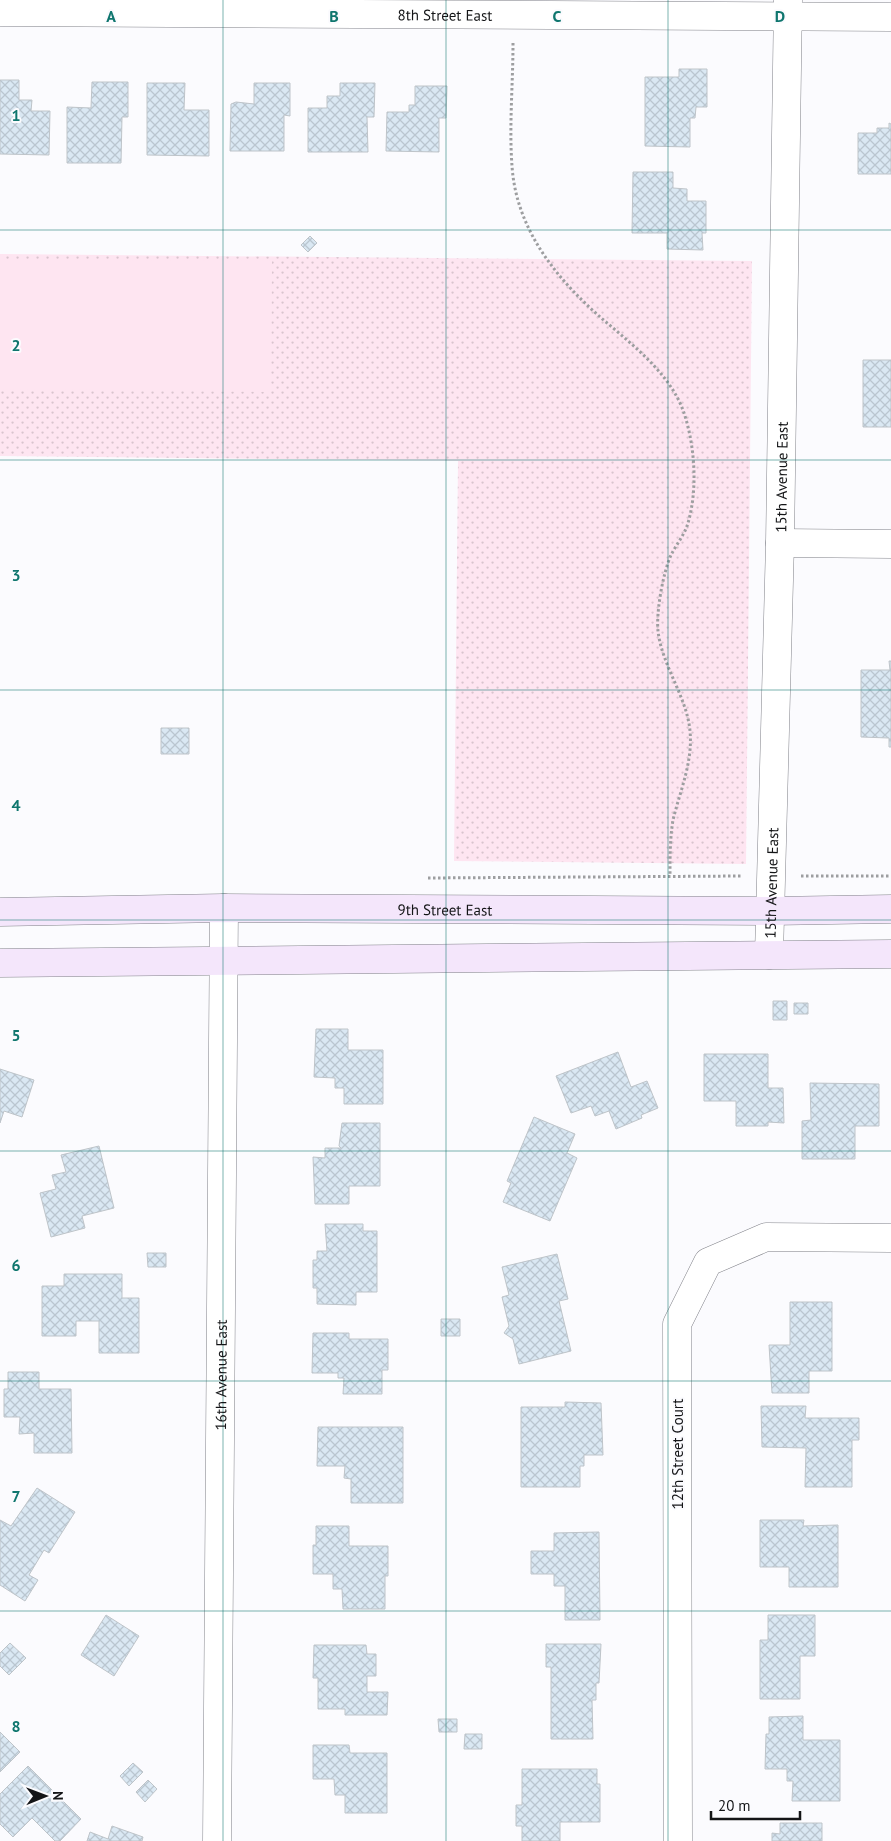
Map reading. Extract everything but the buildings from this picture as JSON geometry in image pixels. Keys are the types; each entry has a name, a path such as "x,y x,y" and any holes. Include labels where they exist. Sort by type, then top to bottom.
{"main road":[{"name":"9th Street East","path":"0,912 224,908 891,909"},
{"path":"0,963 891,954"}],"street":[{"name":"8th Street East","path":"0,12 515,15 788,8 891,17"},
{"name":"15th Avenue East","path":"769,955 772,910 780,543 788,8"},
{"path":"780,543 891,544"},
{"name":"16th Avenue East","path":"217,1841 224,908"},
{"name":"12th Street Court","path":"678,1841 677,1324 708,1262 766,1237 891,1238"}],"path":[{"path":"515,15 512,168 519,200 530,234 547,262 578,297 626,339 666,379 683,410 692,447 694,484 688,524 670,557 661,595 658,631 690,728 691,750 673,821 670,875"}],"shaded area":[{"path":"0,254 752,261 746,864 454,861 458,461 0,456"},
{"path":"0,259 272,261 271,392 0,389"}]}
